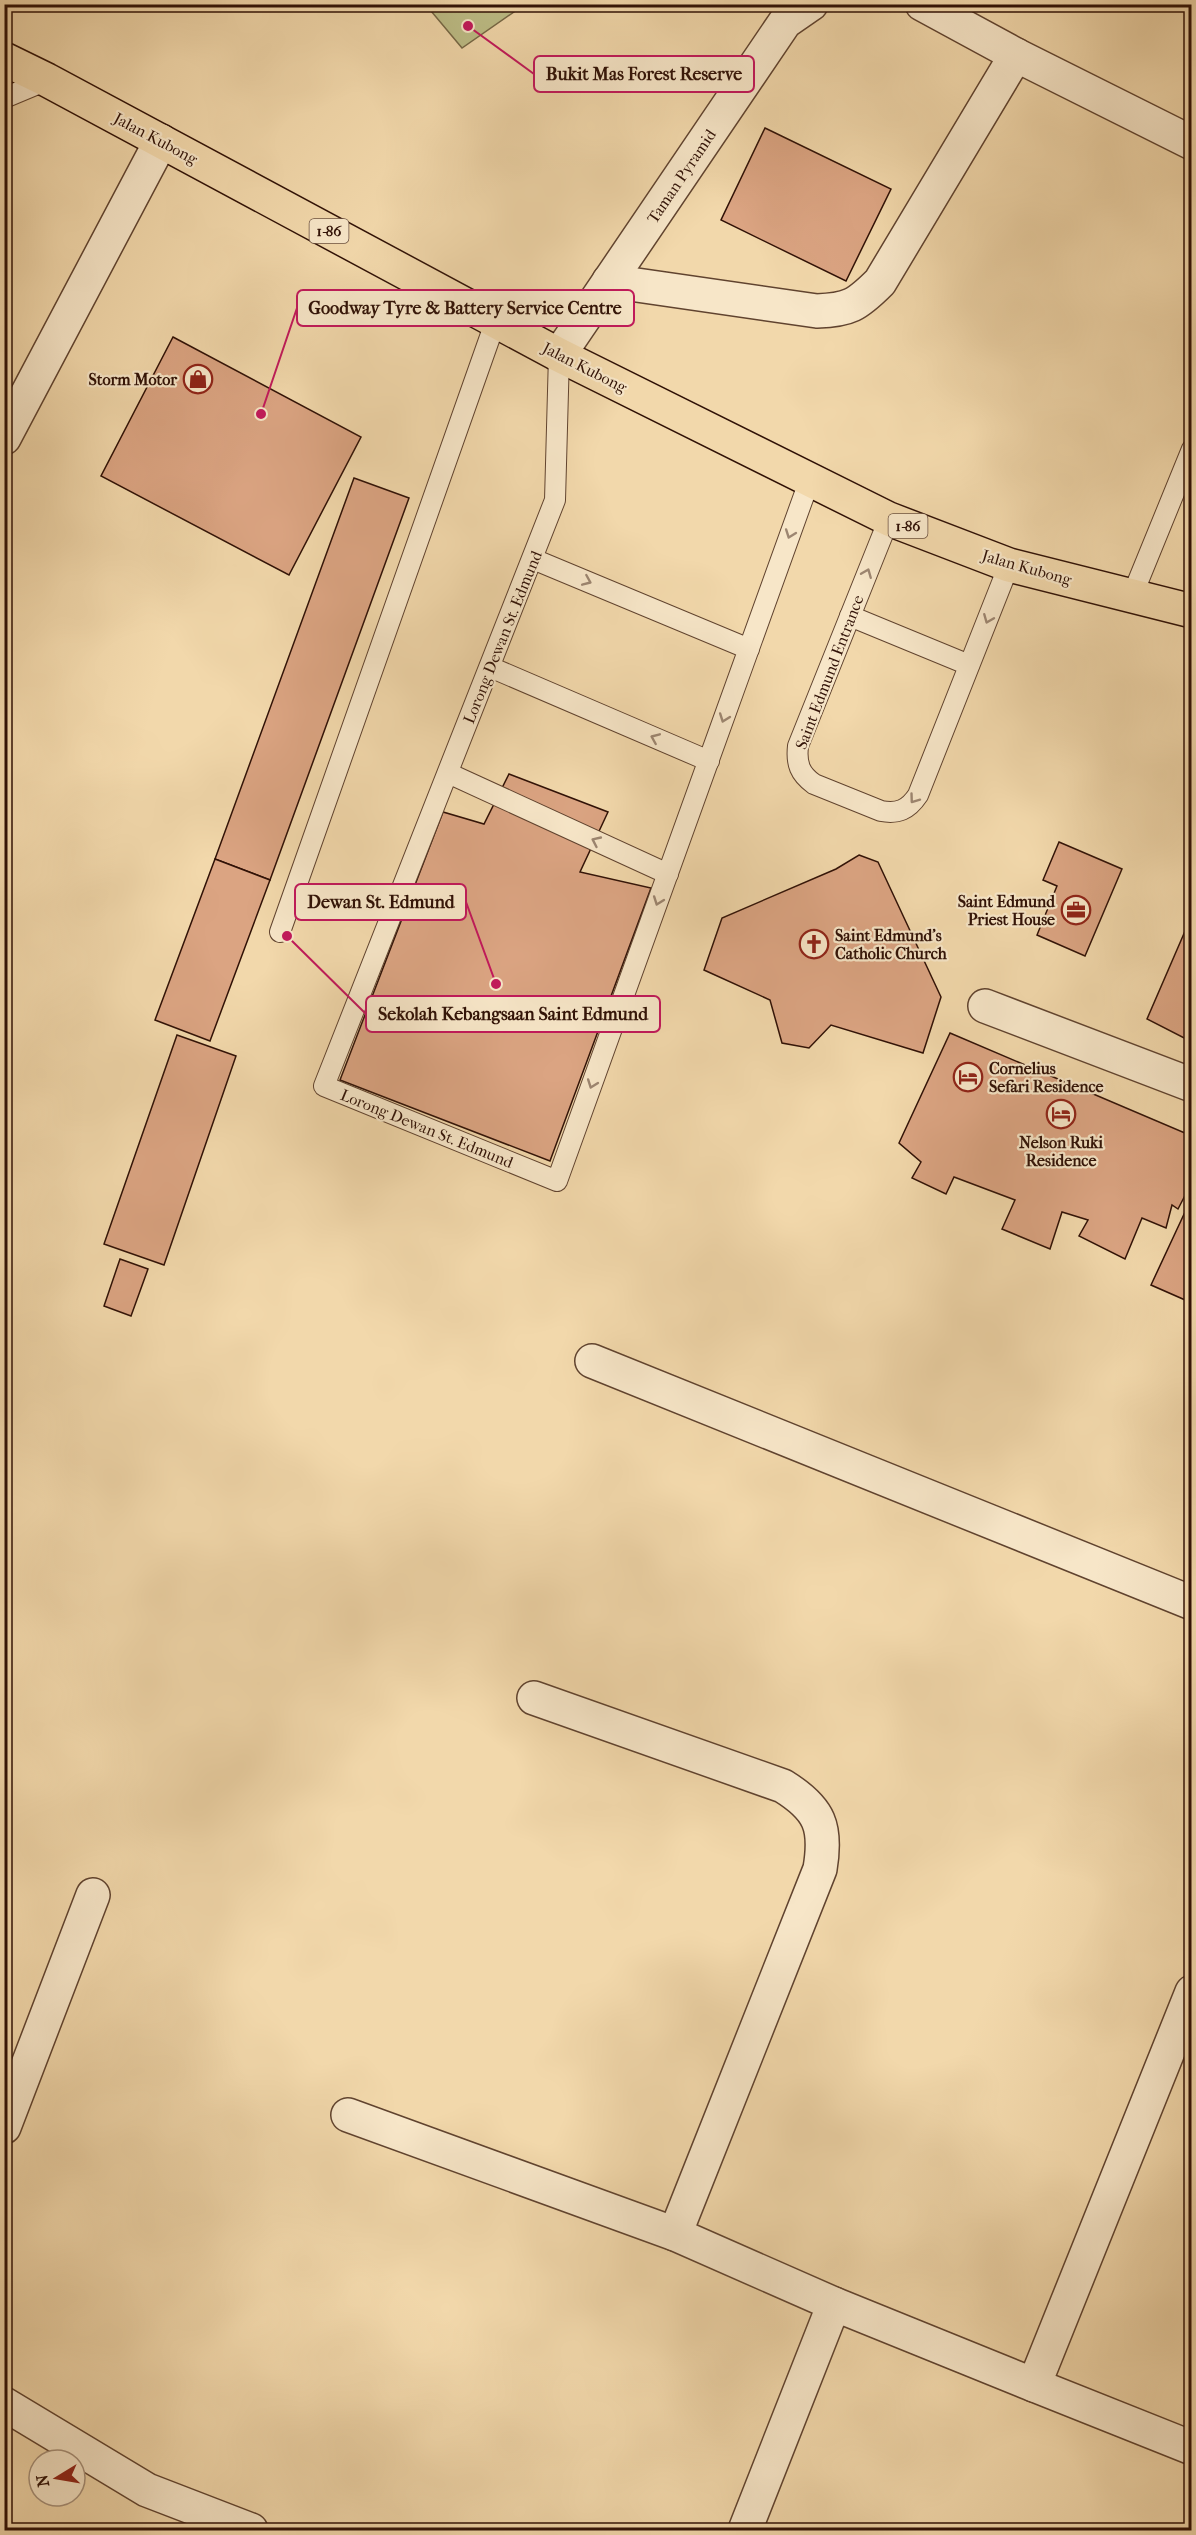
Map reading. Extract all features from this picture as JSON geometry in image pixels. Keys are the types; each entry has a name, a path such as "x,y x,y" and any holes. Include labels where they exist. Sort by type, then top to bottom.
{"highway":[{"name":"Jalan Kubong","path":"4,59 559,355 889,519 1009,565 1191,610"}],"street":[{"name":"Taman Pyramid","path":"559,355 785,22 811,4"},
{"path":"922,4 1016,55 1191,143"},
{"path":"609,281 817,311 841,310 863,299 880,282 1016,55"},
{"path":"4,438 161,141"},
{"path":"985,1006 1191,1085"},
{"path":"592,1361 1191,1603"},
{"path":"534,1698 783,1786 805,1799 819,1820 824,1844 820,1869 675,2234"},
{"path":"4,2127 93,1895"},
{"path":"1034,2385 1191,1992"},
{"path":"348,2115 675,2234 834,2304 1191,2448"},
{"path":"745,2530 834,2304"},
{"path":"4,2404 147,2490 251,2530"}],"lane":[{"path":"4,98 47,80"},
{"path":"280,932 496,320"},
{"name":"Lorong Dewan St. Edmund","path":"559,355 555,500 324,1086 557,1181 810,479"},
{"path":"1132,596 1191,449"},
{"name":"Saint Edmund Entrance","path":"889,519 798,746 797,757 799,768 805,777 814,783 880,811 892,813 903,811 912,805 918,795 1009,565"},
{"path":"533,559 749,649"},
{"path":"850,616 969,665"},
{"path":"490,668 709,761"},
{"path":"448,773 668,874"}],"green space":[{"path":"426,5 524,5 462,48"}],"building":[{"path":"765,128 891,189 846,281 721,220"},
{"path":"173,337 361,437 289,575 101,476"},
{"path":"354,478 409,498 270,880 215,859"},
{"path":"509,774 608,812 580,872 651,888 550,1161 340,1080 443,812 484,824"},
{"name":"Saint Edmund Priest House","path":"1059,842 1122,869 1085,956 1037,935 1057,886 1043,880"},
{"name":"Saint Edmund's Catholic Church","path":"859,855 878,862 941,997 923,1053 831,1025 809,1048 782,1043 770,1000 704,970 722,918 836,869"},
{"path":"215,859 270,880 210,1041 155,1020"},
{"path":"1192,915 1192,1042 1147,1019"},
{"path":"950,1033 1192,1136 1192,1182 1178,1209 1172,1205 1166,1228 1142,1218 1125,1259 1079,1236 1088,1220 1062,1212 1050,1249 1002,1229 1015,1200 954,1177 946,1194 912,1178 921,1162 899,1143"},
{"path":"177,1035 236,1056 164,1265 104,1244"},
{"path":"1192,1197 1192,1303 1151,1285"},
{"path":"120,1259 148,1269 131,1316 104,1306"}],"place":[{"name":"Bukit Mas Forest Reserve","path":"468,26"},
{"name":"Storm Motor","path":"198,379"},
{"name":"Goodway Tyre & Battery Service Centre","path":"261,414"},
{"name":"Saint Edmund Priest House","path":"1076,910"},
{"name":"Sekolah Kebangsaan Saint Edmund","path":"287,936"},
{"name":"Saint Edmund's Catholic Church","path":"814,944"},
{"name":"Dewan St. Edmund","path":"496,984"},
{"name":"Cornelius Sefari Residence","path":"968,1077"},
{"name":"Nelson Ruki Residence","path":"1061,1114"}]}
